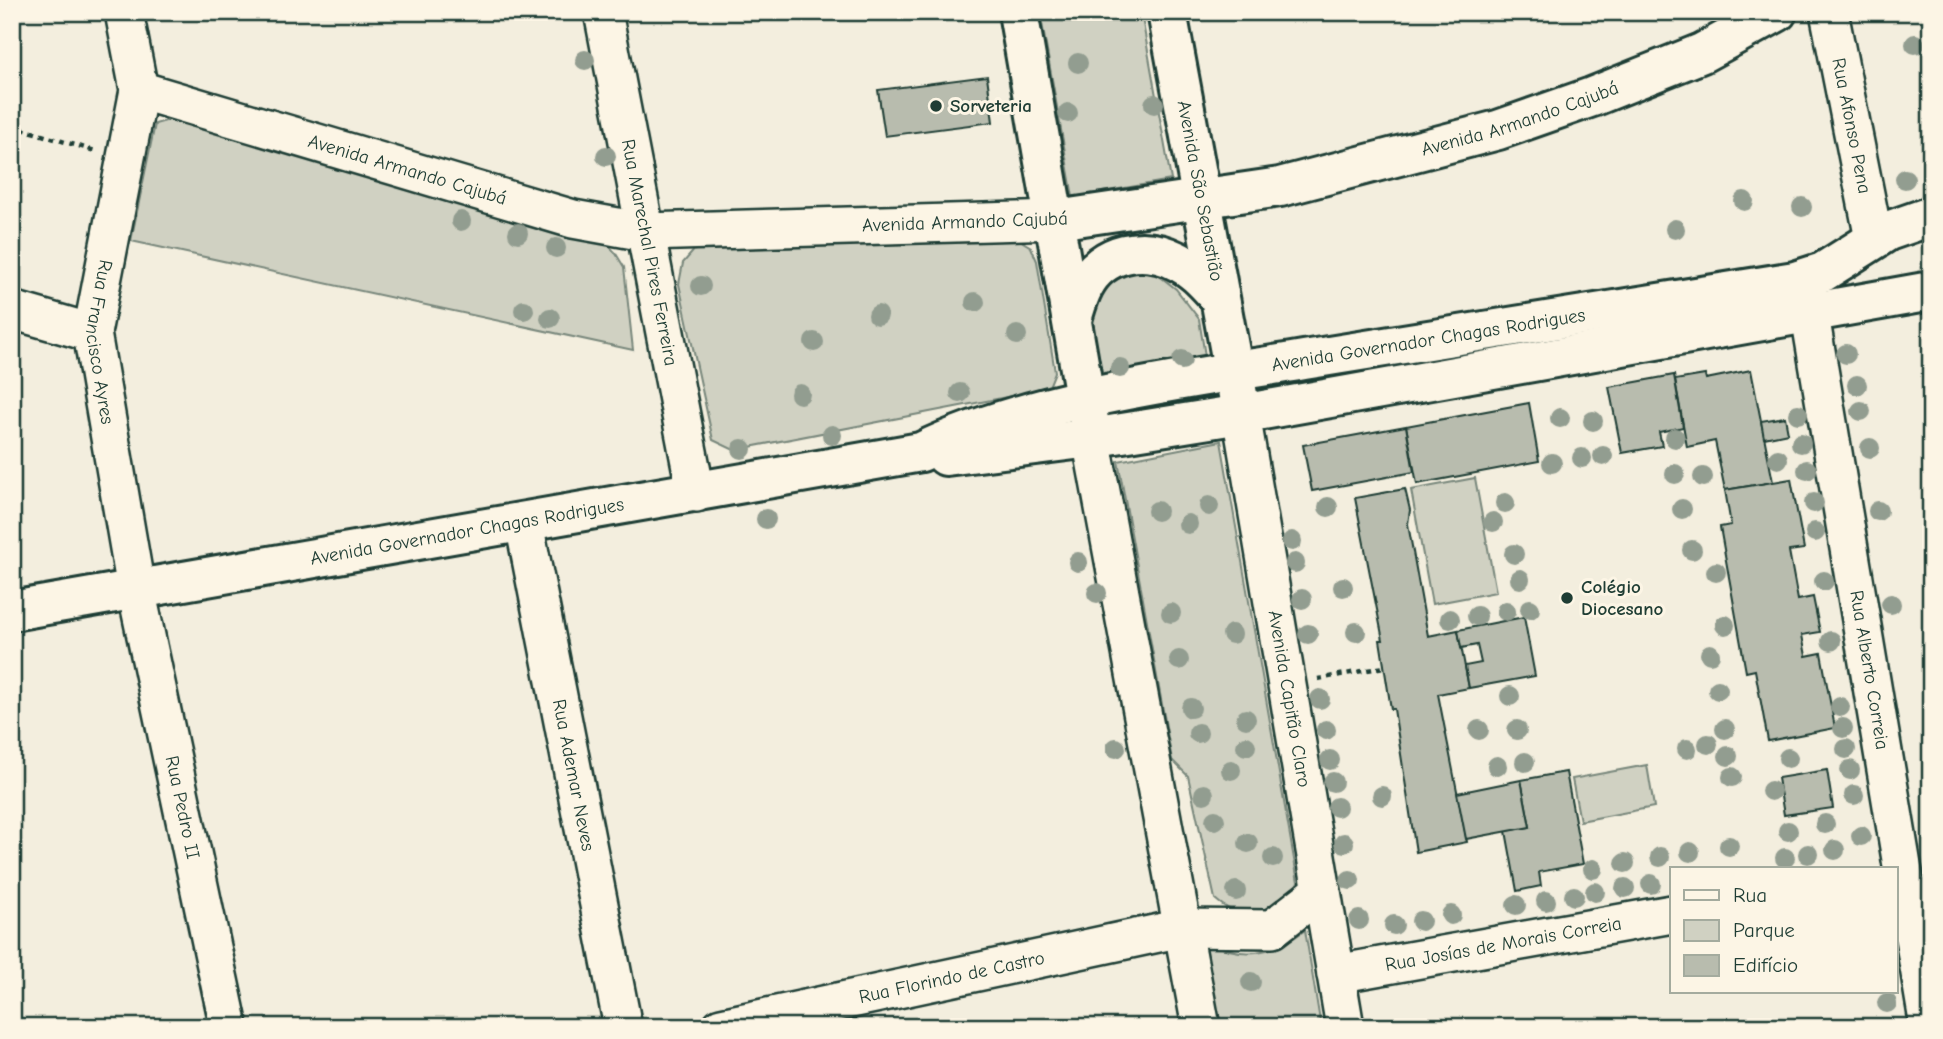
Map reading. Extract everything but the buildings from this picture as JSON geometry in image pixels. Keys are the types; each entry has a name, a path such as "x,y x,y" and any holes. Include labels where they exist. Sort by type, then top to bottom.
{"main road":[{"path":"1017,12 1073,316 1091,438"},
{"name":"Avenida São Sebastião","path":"1167,12 1234,371"},
{"name":"Avenida Armando Cajubá","path":"1056,220 1202,201 1280,187 1498,130 1592,97 1702,53 1777,12"},
{"name":"Avenida Governador Chagas Rodrigues","path":"12,611 920,452 962,432 1086,400 1234,371 1795,281 1823,272 1888,231 1931,216"},
{"path":"1073,316 1085,284 1105,261 1126,252 1150,253 1177,261 1198,276 1218,296"},
{"name":"Avenida Governador Chagas Rodrigues","path":"920,452 941,457 1091,438 1810,315 1931,291"},
{"name":"Avenida Capitão Claro","path":"1234,371 1241,414"}],"street":[{"name":"Rua Francisco Ayres","path":"124,12 139,90 92,333 136,589"},
{"name":"Rua Marechal Pires Ferreira","path":"603,12 696,493"},
{"name":"Rua Afonso Pena","path":"1829,12 1874,239"},
{"name":"Avenida Armando Cajubá","path":"139,90 573,219 645,232 1056,220"},
{"path":"12,310 92,333"},
{"name":"Rua Alberto Correia","path":"1810,315 1910,871 1929,1027"},
{"name":"Avenida Capitão Claro","path":"1241,414 1345,1027"},
{"path":"1091,438 1201,1027"},
{"name":"Rua Ademar Neves","path":"524,523 623,1027"},
{"name":"Rua Pedro II","path":"136,589 229,1027"},
{"name":"Rua Florindo de Castro","path":"721,1027 1182,928 1272,929 1321,891"},
{"name":"Rua Josías de Morais Correia","path":"1336,974 1670,914"}],"path":[{"path":"12,126 125,160"},
{"path":"1287,686 1384,667"}],"green space":[{"path":"1040,12 1141,12 1171,180 1073,197"},
{"path":"180,117 603,240 615,252 624,267 633,350 131,241 155,124"},
{"path":"1018,239 1031,247 1037,261 1055,372 1048,389 734,450 713,440 679,284 683,263 696,248"},
{"path":"1125,270 1153,271 1176,289 1199,319 1206,362 1101,384 1091,333 1091,307 1101,285"},
{"path":"1221,441 1298,882 1282,903 1261,913 1250,914 1226,907 1215,899 1188,776 1172,760 1118,461"},
{"path":"1475,478 1496,592 1432,604 1411,490"},
{"path":"1647,765 1654,807 1580,821 1572,779"},
{"path":"1305,930 1321,1027 1220,1027 1204,941 1231,951 1256,952 1281,945"}],"place":[{"name":"Sorveteria","path":"936,106"},
{"name":"Colégio Diocesano","path":"1567,598"}]}
